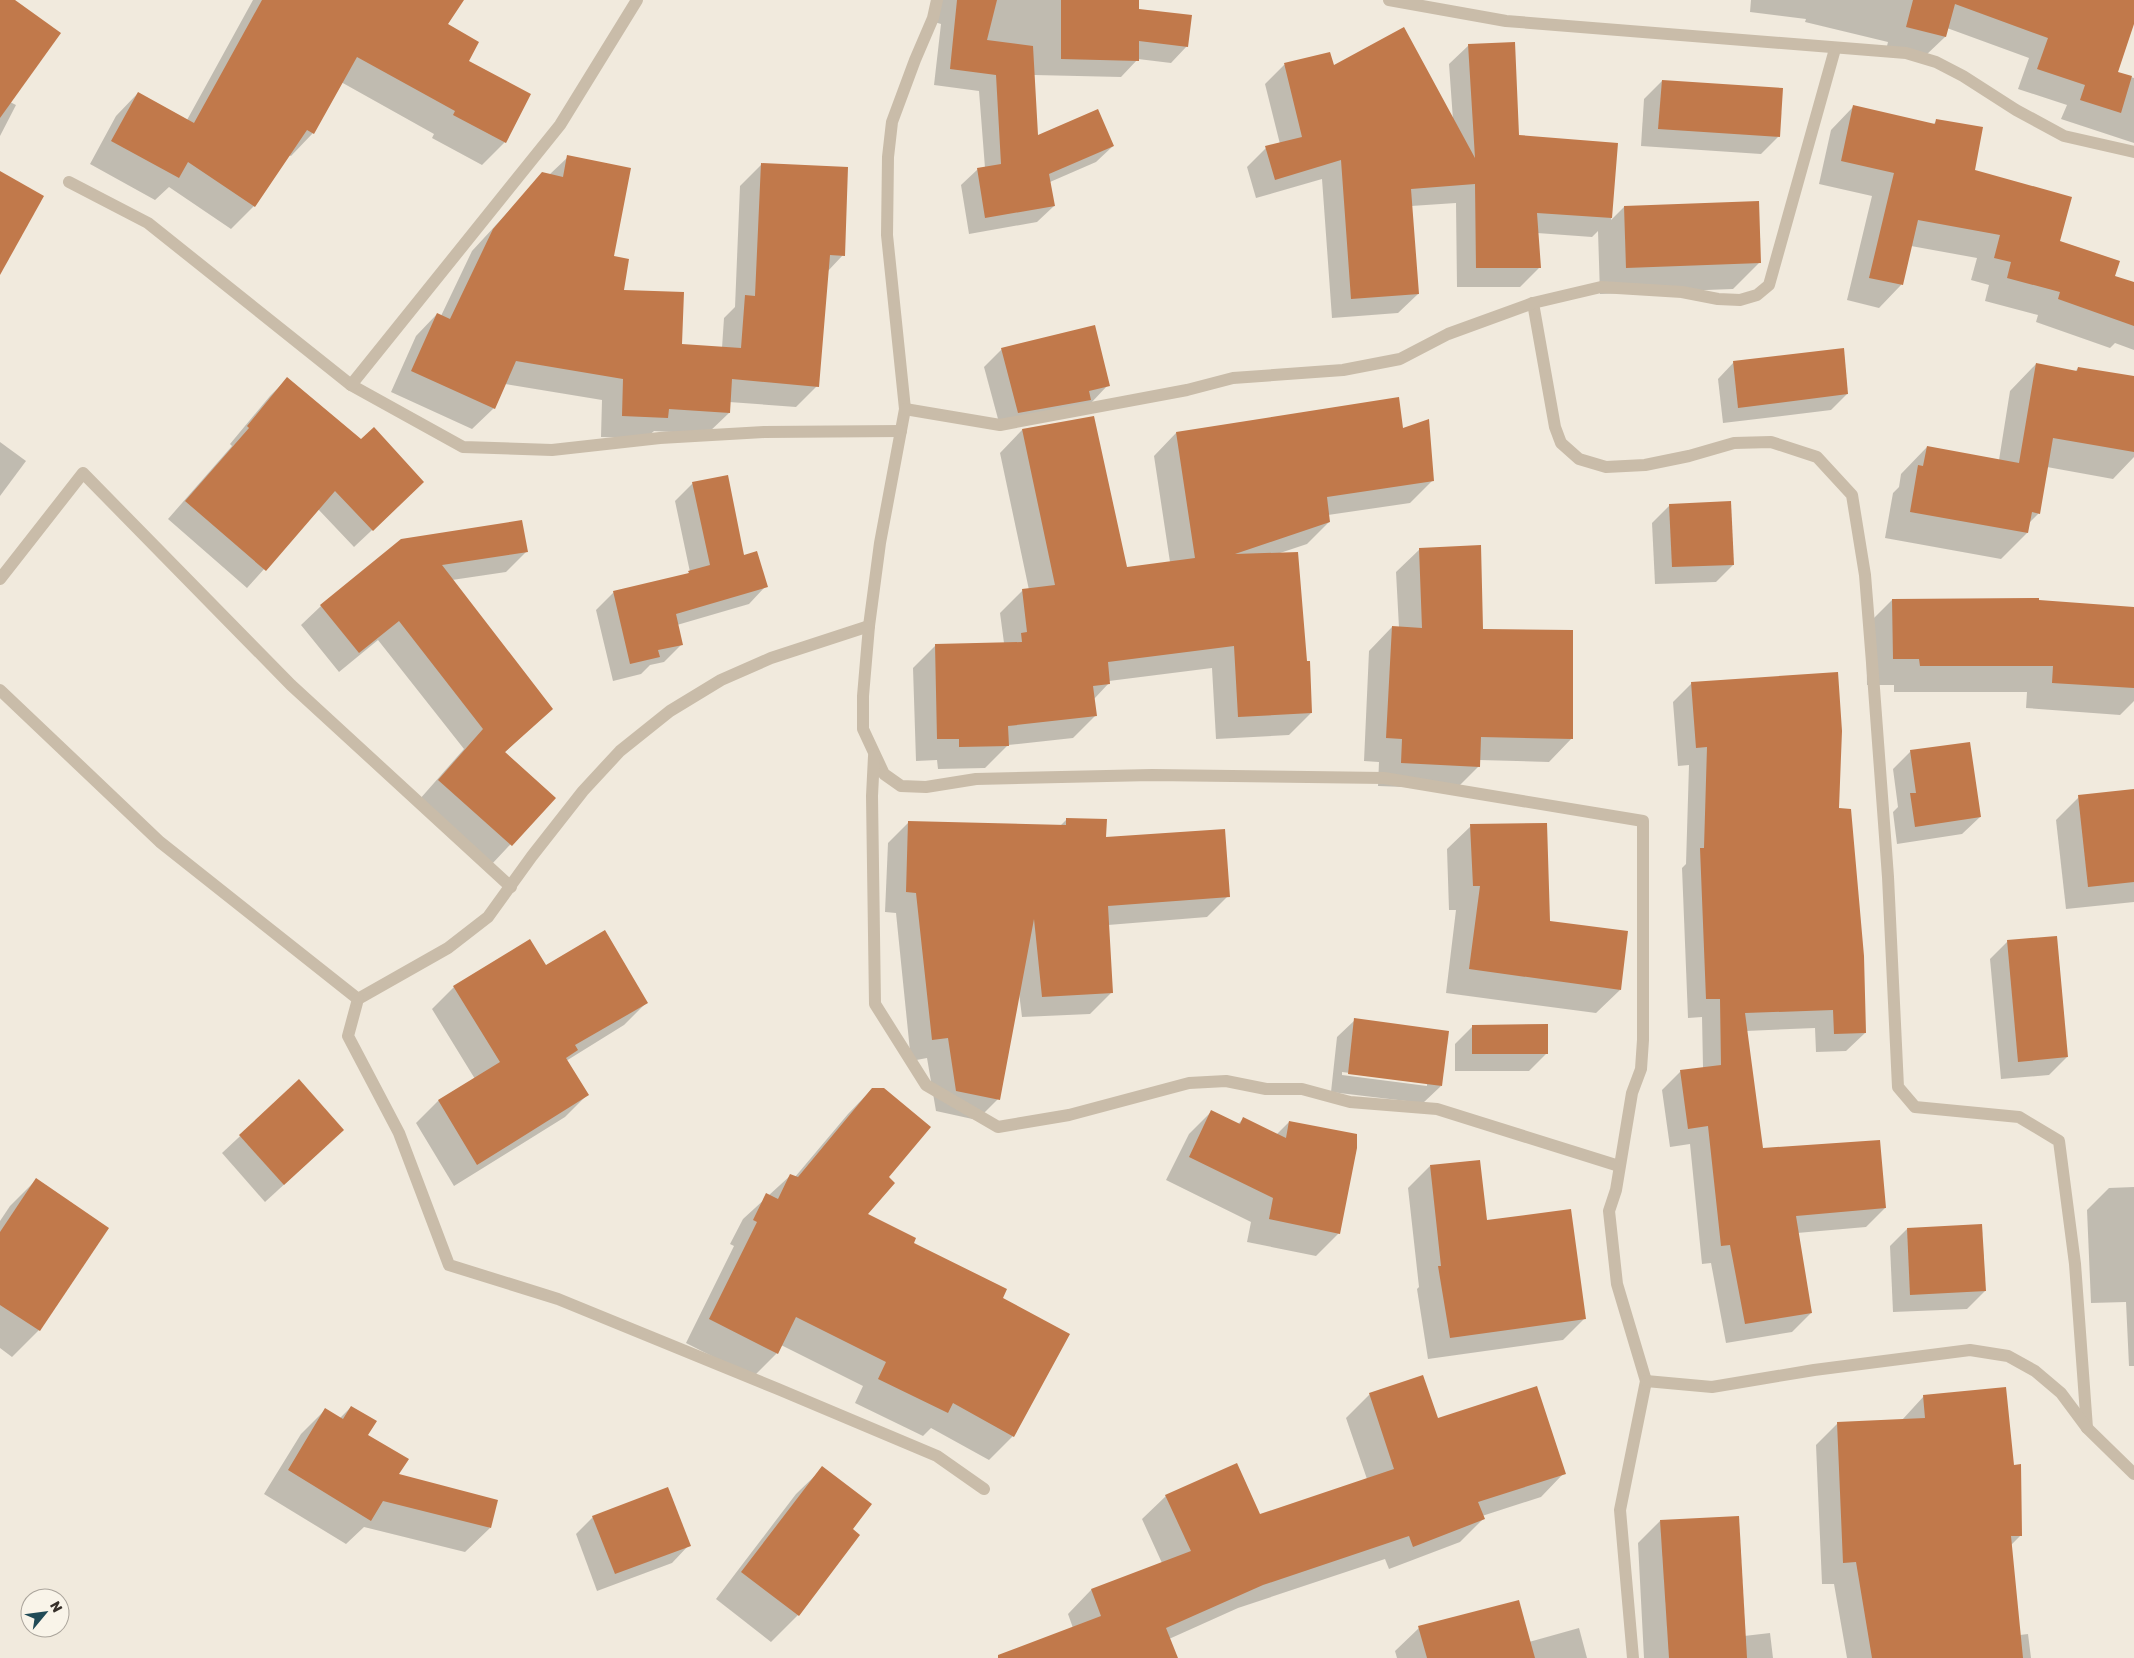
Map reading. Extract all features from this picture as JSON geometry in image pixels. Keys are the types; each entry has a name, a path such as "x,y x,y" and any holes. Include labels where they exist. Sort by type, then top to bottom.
{"street":[{"path":"351,385 560,125 637,0"},
{"path":"937,0 933,18 892,122 888,157 887,235 905,409 880,544 869,626 863,696 863,729 884,774 901,786 926,787 976,779 1152,775 1384,778 1643,820 1643,1040 1640,1069 1632,1093 1616,1190 1609,1211 1617,1284 1646,1381 1620,1510 1633,1658"},
{"path":"1389,0 1506,21 1906,53 1936,62 2064,136 2134,152"},
{"path":"905,409 1000,425 1187,390 1233,378 1343,370 1400,359 1448,334 1533,303 1601,287 1682,292 1718,299 1740,300 1757,294 1769,285 1835,48"},
{"path":"68,182 148,223 351,385 463,447 552,450 660,438 764,432 901,431"},
{"path":"1533,303 1555,427 1561,443 1579,459 1606,467 1645,464 1689,456 1734,443 1771,442 1817,456 1852,495 1865,575 1888,877 1898,1087 1915,1107 2019,1117 2060,1141 2076,1264 2088,1428"},
{"path":"0,579 83,473 290,685 511,887"},
{"path":"869,626 771,658 721,680 670,711 620,752 583,791 532,856 488,917 448,948 358,999 348,1036 400,1133 449,1265 558,1299 778,1389 937,1456 984,1489"},
{"path":"0,690 160,842 358,999"},
{"path":"874,752 872,796 875,1004 926,1085 998,1127 1069,1114 1189,1083 1226,1081 1266,1089 1302,1089 1350,1102 1437,1109 1619,1166"},
{"path":"1646,1381 1712,1387 1814,1370 1970,1350 2008,1356 2035,1371 2062,1393 2088,1428 2134,1474"}],"building":[{"path":"0,0 15,0 61,33 0,118"},
{"path":"262,0 464,0 448,24 479,42 469,61 531,94 506,143 453,115 455,111 357,57 314,134 307,130 255,207 188,162 179,178 111,141 138,92 194,123"},
{"path":"957,0 997,0 987,40 1033,46 1038,135 1098,109 1114,146 1049,174 1055,206 985,218 977,168 1001,164 996,75 950,69"},
{"path":"1061,0 1139,0 1139,9 1192,15 1188,47 1139,41 1139,61 1061,59"},
{"path":"1913,0 2134,0 2134,24 2118,72 2132,76 2121,113 2080,100 2085,85 2037,69 2048,38 1955,4 1946,37 1906,27"},
{"path":"1404,27 1475,158 1468,44 1515,42 1519,135 1618,143 1612,218 1537,213 1541,268 1476,268 1475,184 1411,189 1419,294 1351,299 1341,160 1275,180 1265,146 1302,137 1284,63 1330,52 1334,65"},
{"path":"1662,80 1783,88 1780,137 1658,129"},
{"path":"1853,105 1935,124 1936,119 1983,127 1975,170 2072,197 2060,241 2120,261 2115,276 2134,282 2134,326 2058,299 2060,292 2007,278 2011,262 1994,258 2000,235 1918,220 1903,285 1869,278 1894,173 1841,161"},
{"path":"567,155 631,168 614,256 629,259 624,290 684,292 682,344 741,348 745,295 755,296 761,163 848,167 845,256 830,255 819,387 732,379 730,413 669,409 668,418 622,416 623,379 516,361 495,409 411,371 437,313 450,319 493,229 542,172 563,177"},
{"path":"0,171 44,196 0,275"},
{"path":"1759,201 1761,263 1626,268 1624,206"},
{"path":"1095,325 1110,386 1089,391 1091,400 1018,413 1001,348"},
{"path":"1844,348 1848,394 1738,408 1733,361"},
{"path":"2036,363 2077,371 2078,367 2134,376 2134,452 2053,438 2040,514 2032,512 2028,533 1910,512 1918,465 1923,466 1927,446 2019,463"},
{"path":"287,377 361,439 374,427 424,482 373,531 335,491 266,571 185,501 249,428 247,426"},
{"path":"1399,397 1403,428 1429,419 1434,481 1327,497 1330,522 1235,554 1298,552 1307,661 1310,661 1312,713 1238,717 1234,646 1108,662 1110,684 1093,686 1097,716 1008,726 1009,746 959,747 959,739 937,739 935,644 1022,642 1021,633 1027,632 1022,589 1055,585 1022,429 1094,416 1127,567 1195,558 1176,432"},
{"path":"728,475 744,555 757,551 768,587 676,614 683,645 658,650 660,657 630,664 613,591 689,573 688,571 710,565 692,482"},
{"path":"1731,501 1734,565 1672,567 1669,504"},
{"path":"522,520 528,552 442,565 553,709 505,752 556,798 512,846 438,780 483,729 399,621 359,653 320,605 401,539"},
{"path":"1481,545 1483,629 1573,630 1573,739 1481,737 1480,767 1401,763 1402,739 1386,738 1392,626 1422,628 1419,548"},
{"path":"2039,598 2039,600 2134,607 2134,688 2052,683 2053,666 1920,666 1919,659 1893,659 1892,599"},
{"path":"1838,672 1842,731 1839,808 1851,809 1864,956 1866,1033 1834,1034 1833,1010 1745,1013 1763,1148 1880,1140 1886,1208 1796,1216 1812,1313 1745,1324 1730,1245 1721,1246 1708,1126 1688,1129 1680,1070 1721,1065 1720,999 1706,999 1700,848 1704,848 1707,747 1696,748 1691,682"},
{"path":"1970,742 1981,817 1915,827 1910,793 1916,793 1910,750"},
{"path":"2134,789 2134,882 2088,887 2078,795"},
{"path":"1066,818 1107,819 1106,837 1225,829 1230,897 1108,906 1113,993 1042,997 1034,919 1000,1100 956,1091 948,1038 932,1040 916,893 906,892 908,821 1066,825"},
{"path":"1547,823 1550,921 1628,931 1621,990 1469,969 1480,886 1473,886 1470,824"},
{"path":"605,930 648,1003 575,1045 578,1050 566,1058 589,1095 477,1165 438,1100 500,1062 453,986 530,939 546,965"},
{"path":"2057,936 2068,1057 2018,1062 2007,940"},
{"path":"1354,1018 1449,1031 1442,1086 1348,1074"},
{"path":"1548,1024 1548,1054 1472,1054 1472,1025"},
{"path":"299,1079 344,1130 284,1185 239,1135"},
{"path":"872,1088 884,1088 931,1127 889,1177 895,1183 868,1214 916,1238 914,1243 1007,1289 1003,1298 1070,1334 1014,1437 953,1403 948,1413 878,1379 886,1362 796,1317 778,1354 709,1319 757,1222 753,1220 766,1193 778,1199 790,1174 798,1177"},
{"path":"1211,1110 1240,1124 1243,1117 1286,1138 1289,1121 1357,1134 1357,1148 1340,1234 1269,1219 1273,1198 1189,1157"},
{"path":"1480,1160 1487,1220 1571,1209 1586,1319 1450,1338 1438,1266 1441,1266 1430,1165"},
{"path":"36,1178 109,1228 40,1331 0,1305 0,1232"},
{"path":"1982,1224 1986,1291 1910,1295 1907,1228"},
{"path":"1423,1375 1438,1418 1537,1386 1566,1474 1478,1502 1485,1519 1413,1547 1409,1536 1263,1585 1166,1628 1178,1658 998,1658 998,1655 1101,1616 1091,1589 1191,1551 1165,1495 1237,1463 1260,1514 1394,1469 1369,1393"},
{"path":"2006,1387 2014,1465 2021,1464 2022,1536 2011,1536 2023,1658 1872,1658 1856,1562 1843,1563 1837,1422 1925,1418 1923,1395"},
{"path":"351,1406 377,1421 368,1435 409,1459 399,1474 498,1500 491,1528 383,1501 371,1521 288,1470 325,1408 343,1419"},
{"path":"822,1466 872,1504 853,1529 860,1535 799,1616 741,1572"},
{"path":"668,1487 691,1546 615,1574 592,1516"},
{"path":"1739,1516 1747,1658 1669,1658 1660,1520"},
{"path":"1519,1600 1535,1658 1427,1658 1418,1626"}]}
